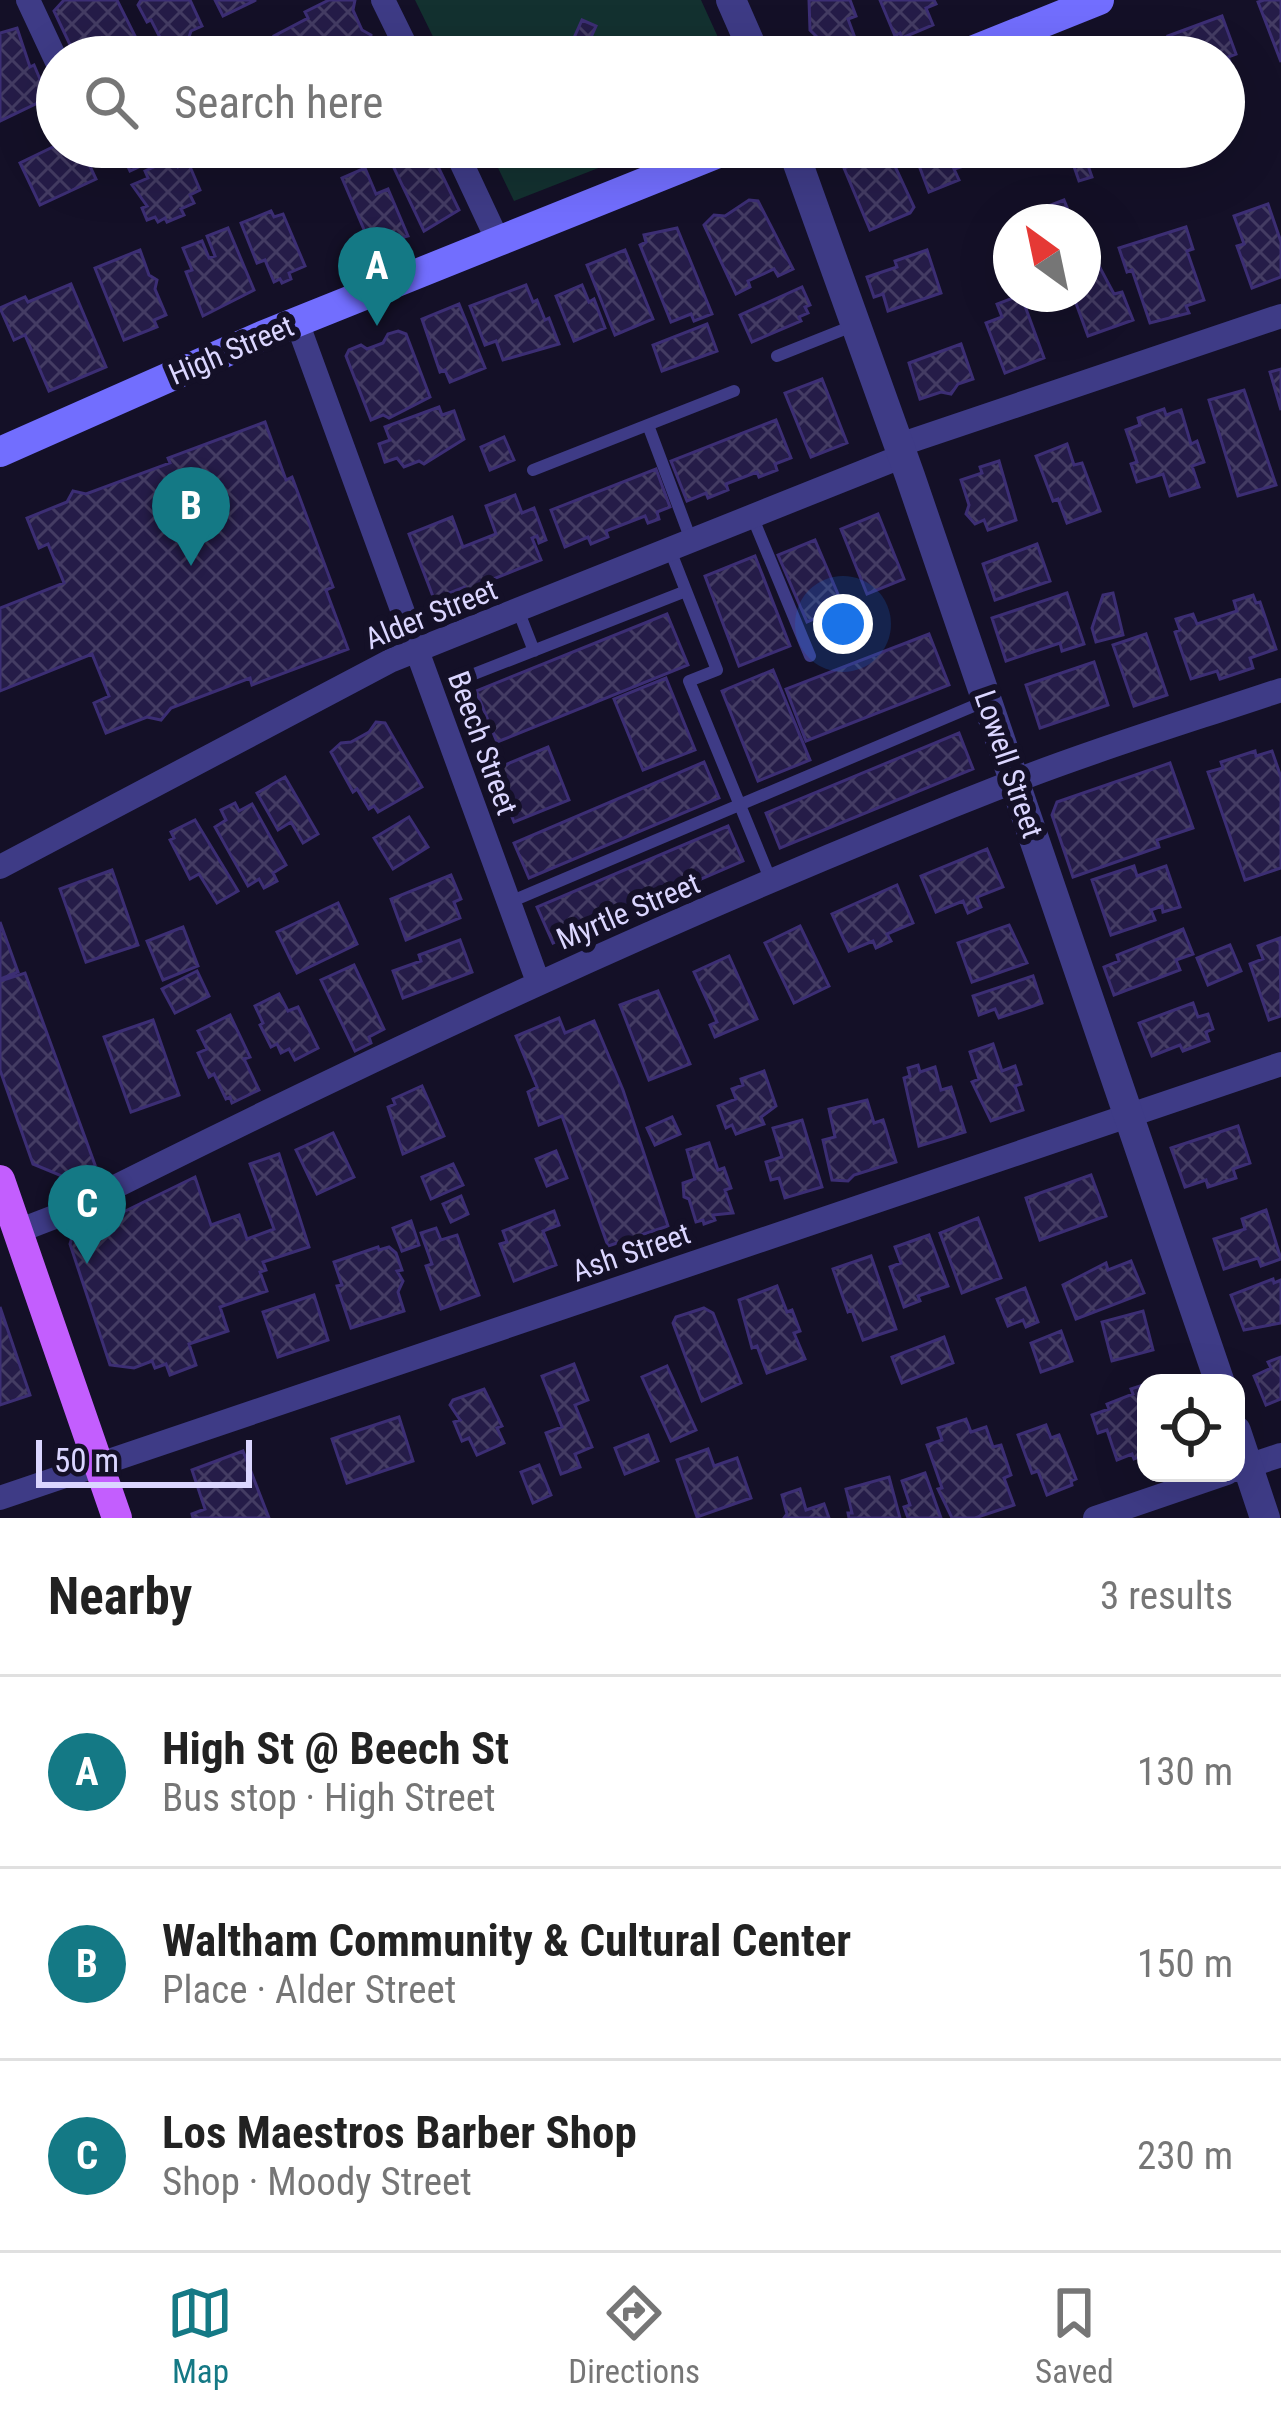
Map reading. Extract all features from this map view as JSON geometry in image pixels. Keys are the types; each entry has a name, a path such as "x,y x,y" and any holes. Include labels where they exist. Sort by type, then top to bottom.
{"main road":[{"path":"1009,36 1099,0"},
{"name":"High Street","path":"0,452 297,322 680,168"},
{"path":"0,1180 117,1518"}],"street":[{"path":"28,0 45,36"},
{"path":"383,0 401,36"},
{"path":"731,0 747,36"},
{"path":"464,168 498,241"},
{"name":"Lowell Street","path":"800,168 901,450 1217,1374"},
{"name":"Alder Street","path":"0,867 371,670 752,516 901,450 1281,316"},
{"name":"Beech Street","path":"297,322 538,982"},
{"name":"Myrtle Street","path":"18,1231 538,982 1015,781 1281,690"},
{"name":"Ash Street","path":"0,1498 1281,1064"},
{"path":"1245,1467 1281,1455"},
{"path":"1095,1518 1202,1482"},
{"path":"1244,1482 1265,1518"}],"lane":[{"path":"777,356 856,325"},
{"path":"533,470 734,391"},
{"path":"648,425 680,545 686,590 717,670 689,681 772,883"},
{"path":"752,516 810,656"},
{"path":"451,683 686,590"},
{"path":"518,610 534,651"},
{"path":"508,902 987,701"}],"green space":[{"path":"415,0 701,0 717,36 433,36"},
{"path":"498,168 598,168 514,201"}],"building":[{"path":"64,0 117,0 135,36 66,36 54,11"},
{"path":"141,0 190,0 202,26 189,36 159,36 138,5"},
{"path":"215,0 256,0 223,16"},
{"path":"329,0 355,0 353,10 362,30 371,36 274,36 308,18 305,12"},
{"path":"809,0 850,0 856,16 848,19 854,36 816,36 810,30"},
{"path":"880,0 934,0 936,4 926,8 933,25 895,36"},
{"path":"1281,0 1281,62 1258,2"},
{"path":"1222,16 1229,36 1168,36"},
{"path":"582,20 596,26 592,36 575,36"},
{"path":"17,28 30,67 36,70 36,104 0,121 0,33"},
{"path":"36,155 36,168 91,168 96,179 40,205 20,163"},
{"path":"191,168 200,190 190,195 194,203 181,209 184,215 167,222 155,217 147,220 142,208 147,206 132,185 148,178 145,171"},
{"path":"365,168 376,194 388,189 408,236 371,246 342,178"},
{"path":"394,168 439,168 459,210 424,231"},
{"path":"844,168 896,168 914,207 870,230"},
{"path":"920,168 957,168 959,180 929,192"},
{"path":"1074,168 1089,168 1092,177 1079,181"},
{"path":"749,200 758,201 793,269 778,276 774,269 748,281 750,287 736,294 704,225 714,215 725,216"},
{"path":"1268,204 1281,242 1281,277 1252,288 1237,246 1244,244 1234,216"},
{"path":"271,211 274,217 283,214 305,266 289,273 291,279 282,283 280,279 274,282 265,260 257,263 241,223"},
{"path":"1186,227 1193,249 1187,251 1204,300 1186,306 1189,313 1150,323 1132,270 1127,272 1119,248"},
{"path":"228,228 254,290 203,316 186,272 192,270 183,248 202,241 209,258 215,256 207,236"},
{"path":"677,228 712,314 694,321 691,314 671,322 640,245 646,242 644,235"},
{"path":"140,250 149,275 157,280 155,289 166,315 154,320 157,327 124,340 95,268"},
{"path":"625,250 653,319 615,335 587,265"},
{"path":"927,250 941,293 888,311 883,294 874,297 867,277"},
{"path":"1101,270 1114,294 1122,292 1133,320 1088,336 1079,312 1101,312"},
{"path":"71,284 106,367 49,391 25,335 14,340 0,308"},
{"path":"526,285 545,320 549,318 559,344 503,360 496,341 485,345 470,306"},
{"path":"582,285 589,302 594,299 605,328 574,341 556,296"},
{"path":"802,287 810,305 805,307 808,313 799,317 801,321 752,342 740,315"},
{"path":"459,304 485,368 450,382 445,370 440,372 422,319"},
{"path":"1000,312 1027,312 1044,358 1005,373 986,323 1002,317"},
{"path":"707,324 717,351 662,371 653,345"},
{"path":"388,334 406,334 430,397 389,418 383,415 371,420 346,356 361,345 367,349 383,343"},
{"path":"961,344 973,379 958,384 951,394 920,399 909,363"},
{"path":"1281,369 1281,410 1270,372"},
{"path":"822,379 847,443 811,457 785,393"},
{"path":"1244,390 1276,485 1238,496 1209,400"},
{"path":"439,407 442,415 454,411 464,439 424,464 419,461 404,467 397,458 385,462 379,444 390,440 385,427"},
{"path":"1164,409 1166,415 1181,410 1191,444 1197,441 1204,462 1192,466 1199,487 1170,496 1163,474 1137,482 1131,464 1137,462 1126,430 1140,425 1138,418"},
{"path":"776,420 791,458 775,464 777,470 759,477 757,472 726,484 728,490 687,501 671,461"},
{"path":"265,422 286,480 292,477 333,587 326,590 348,649 252,685 250,678 171,708 161,720 147,717 106,733 94,703 109,696 92,654 0,691 0,608 64,583 48,544 39,548 27,518 67,502 73,491 86,494"},
{"path":"504,437 514,460 490,470 481,447"},
{"path":"1067,444 1074,465 1082,463 1100,511 1067,523 1036,456"},
{"path":"999,461 1016,520 988,530 984,520 975,524 966,514 969,505 961,480"},
{"path":"656,469 670,507 657,512 659,519 648,523 645,516 606,531 608,537 591,544 588,537 565,547 551,510"},
{"path":"515,495 522,513 534,508 546,540 539,543 537,536 532,538 541,560 483,583 485,587 468,594 465,587 434,599 409,534 452,517 463,547 496,534 486,506"},
{"path":"878,514 904,579 867,594 841,529"},
{"path":"815,540 843,606 807,622 778,555"},
{"path":"1037,544 1050,581 995,600 983,564"},
{"path":"755,556 790,646 739,666 705,576"},
{"path":"1067,593 1084,644 1062,651 1060,643 1006,661 992,618"},
{"path":"1113,593 1123,635 1096,642 1092,628 1103,595"},
{"path":"1253,595 1260,602 1276,649 1250,658 1253,668 1220,679 1217,671 1191,679 1175,632 1180,630 1176,619 1193,614 1197,624 1237,611 1234,601"},
{"path":"667,614 688,665 497,742 476,691"},
{"path":"929,634 949,685 806,741 786,689"},
{"path":"1146,634 1167,695 1134,706 1113,645"},
{"path":"1094,662 1108,705 1040,728 1026,685"},
{"path":"773,670 810,760 758,781 722,691"},
{"path":"666,678 695,750 643,770 614,699"},
{"path":"376,722 385,723 422,787 378,812 374,806 369,809 357,789 353,792 331,752 369,732"},
{"path":"959,733 973,769 780,848 766,813"},
{"path":"548,747 569,800 514,822 493,770"},
{"path":"1255,751 1256,756 1272,751 1281,777 1281,868 1245,880 1208,772 1223,768 1221,762"},
{"path":"704,762 719,798 529,878 514,843"},
{"path":"1170,763 1193,828 1157,840 1159,847 1073,877 1052,815 1057,802"},
{"path":"285,777 318,834 303,843 291,822 278,830 257,793"},
{"path":"235,803 239,811 252,804 286,865 273,873 277,881 264,888 259,879 248,886 215,827 226,820 221,810"},
{"path":"409,817 428,847 393,869 374,838"},
{"path":"195,820 238,891 217,903 199,874 190,879 170,840 174,838 171,832"},
{"path":"728,826 743,861 553,943 537,907"},
{"path":"987,849 1003,887 977,897 981,907 968,913 963,901 936,912 921,876"},
{"path":"1134,866 1137,876 1166,866 1180,907 1151,910 1155,920 1111,935 1092,880"},
{"path":"112,870 138,945 86,962 60,889"},
{"path":"451,875 461,899 454,902 460,918 406,940 391,899"},
{"path":"897,885 913,923 887,934 891,941 876,948 873,941 849,951 832,914"},
{"path":"338,903 357,944 297,973 277,932"},
{"path":"0,922 18,972 0,979"},
{"path":"1009,925 1027,963 972,982 958,943"},
{"path":"800,926 829,986 794,1003 765,943"},
{"path":"183,927 198,966 163,980 147,941"},
{"path":"1183,929 1193,954 1176,960 1180,970 1114,995 1104,967 1119,961 1117,955"},
{"path":"1280,938 1281,1016 1269,1020 1250,964 1263,959 1258,946"},
{"path":"460,940 472,972 403,998 393,971 421,961 419,955"},
{"path":"1230,945 1241,971 1208,985 1197,958"},
{"path":"729,956 757,1019 715,1037 710,1025 717,1022 694,972"},
{"path":"354,965 384,1029 355,1051 321,980"},
{"path":"197,971 209,996 175,1013 162,989"},
{"path":"25,973 95,1165 64,1177 33,1164 0,1070 0,981"},
{"path":"1033,976 1042,1003 999,1018 995,1009 979,1015 973,996"},
{"path":"658,991 690,1064 649,1080 620,1005"},
{"path":"279,994 288,1011 298,1007 318,1048 295,1060 289,1049 281,1053 277,1044 271,1047 255,1006"},
{"path":"1193,1003 1198,1017 1208,1014 1213,1029 1206,1032 1209,1041 1152,1056 1139,1023"},
{"path":"230,1015 259,1090 232,1103 214,1074 209,1077 198,1053 207,1049 198,1031"},
{"path":"559,1018 565,1033 594,1021 623,1090 668,1226 608,1246 562,1116 539,1125 528,1092 537,1087 516,1036"},
{"path":"153,1020 179,1095 131,1112 104,1037"},
{"path":"993,1044 1002,1071 1015,1066 1023,1110 991,1121 972,1082 979,1079 970,1052"},
{"path":"918,1065 920,1072 935,1067 941,1090 951,1087 965,1132 919,1146 904,1078 910,1076 908,1068"},
{"path":"764,1071 776,1106 761,1117 764,1124 736,1134 732,1125 726,1128 718,1106 736,1099 732,1089 743,1085 741,1079"},
{"path":"422,1086 444,1136 403,1154 388,1107 395,1104 393,1099"},
{"path":"867,1100 874,1123 883,1120 896,1162 848,1181 832,1180 823,1140 835,1137 829,1109"},
{"path":"672,1117 680,1134 655,1145 647,1128"},
{"path":"802,1120 822,1187 785,1198 779,1178 771,1180 766,1162 782,1157 773,1128"},
{"path":"1238,1126 1250,1163 1233,1169 1236,1178 1208,1187 1206,1180 1185,1187 1171,1148"},
{"path":"333,1133 354,1177 317,1194 296,1150"},
{"path":"709,1143 718,1170 724,1168 731,1188 725,1190 733,1213 713,1215 715,1220 704,1224 703,1220 696,1222 683,1183 695,1179 687,1150"},
{"path":"556,1151 567,1178 547,1186 536,1159"},
{"path":"279,1154 309,1247 263,1262 266,1270 260,1272 267,1291 220,1307 228,1331 189,1344 196,1365 170,1375 166,1364 155,1368 152,1361 134,1368 110,1365 70,1244 72,1237 195,1177 211,1225 239,1215 247,1239 274,1229 250,1164"},
{"path":"453,1164 463,1185 431,1199 422,1177"},
{"path":"1091,1175 1106,1216 1040,1240 1026,1198"},
{"path":"461,1196 468,1214 451,1222 443,1204"},
{"path":"1266,1210 1281,1259 1261,1266 1258,1258 1224,1269 1214,1239 1245,1229 1242,1219"},
{"path":"554,1211 559,1225 543,1231 556,1265 514,1281 500,1244 507,1242 503,1231"},
{"path":"978,1218 1001,1278 962,1293 940,1233"},
{"path":"411,1221 419,1245 402,1251 393,1228"},
{"path":"436,1228 441,1240 457,1235 479,1295 441,1309 421,1233"},
{"path":"929,1235 948,1286 918,1296 920,1301 904,1307 890,1267 901,1263 895,1247"},
{"path":"378,1247 396,1253 402,1270 397,1271 403,1281 398,1292 404,1311 351,1328 334,1262"},
{"path":"871,1256 896,1329 863,1340 833,1269"},
{"path":"1131,1261 1144,1293 1076,1319 1063,1285 1106,1263 1108,1270"},
{"path":"1273,1279 1274,1283 1281,1280 1281,1323 1244,1330 1231,1295"},
{"path":"777,1286 787,1312 792,1310 800,1331 794,1333 805,1359 767,1373 757,1346 752,1348 739,1300"},
{"path":"1025,1288 1038,1322 1026,1327 1023,1320 1008,1326 997,1299"},
{"path":"314,1295 328,1340 278,1357 263,1312"},
{"path":"0,1307 30,1395 0,1405"},
{"path":"704,1308 713,1313 741,1383 702,1401 673,1323 676,1317"},
{"path":"1143,1311 1153,1350 1112,1361 1102,1322"},
{"path":"1061,1331 1072,1361 1041,1372 1031,1343"},
{"path":"944,1337 953,1363 902,1383 892,1357"},
{"path":"1281,1357 1281,1399 1266,1405 1254,1376"},
{"path":"574,1364 588,1400 575,1405 592,1447 575,1454 580,1467 561,1474 546,1433 562,1427 542,1376"},
{"path":"667,1366 696,1430 671,1441 642,1377"},
{"path":"1137,1387 1137,1458 1132,1454 1117,1460 1107,1430 1098,1433 1092,1415 1133,1394 1131,1389"},
{"path":"484,1389 502,1426 497,1428 504,1443 477,1455 469,1438 462,1441 454,1422 460,1420 450,1405"},
{"path":"399,1417 413,1461 347,1483 332,1439"},
{"path":"966,1419 971,1432 986,1427 993,1447 1001,1445 1011,1475 1004,1478 1014,1505 975,1518 952,1518 938,1489 942,1488 927,1445 942,1440 938,1428"},
{"path":"1046,1425 1051,1438 1059,1435 1076,1479 1047,1495 1038,1471 1032,1473 1018,1435"},
{"path":"648,1435 658,1461 625,1474 615,1448"},
{"path":"708,1449 714,1466 737,1458 751,1498 697,1517 677,1460"},
{"path":"243,1451 269,1518 193,1518 192,1514 205,1509 192,1470"},
{"path":"539,1465 551,1495 533,1503 521,1472"},
{"path":"925,1473 941,1518 908,1518 904,1507 910,1505 902,1481"},
{"path":"889,1477 900,1518 849,1518 846,1489"},
{"path":"800,1489 806,1510 824,1504 829,1518 784,1518 782,1495"}],"place":[{"name":"High St @ Beech St","path":"377,326"},
{"name":"Waltham Community & Cultural Center","path":"191,566"},
{"name":"Los Maestros Barber Shop","path":"87,1264"}]}
